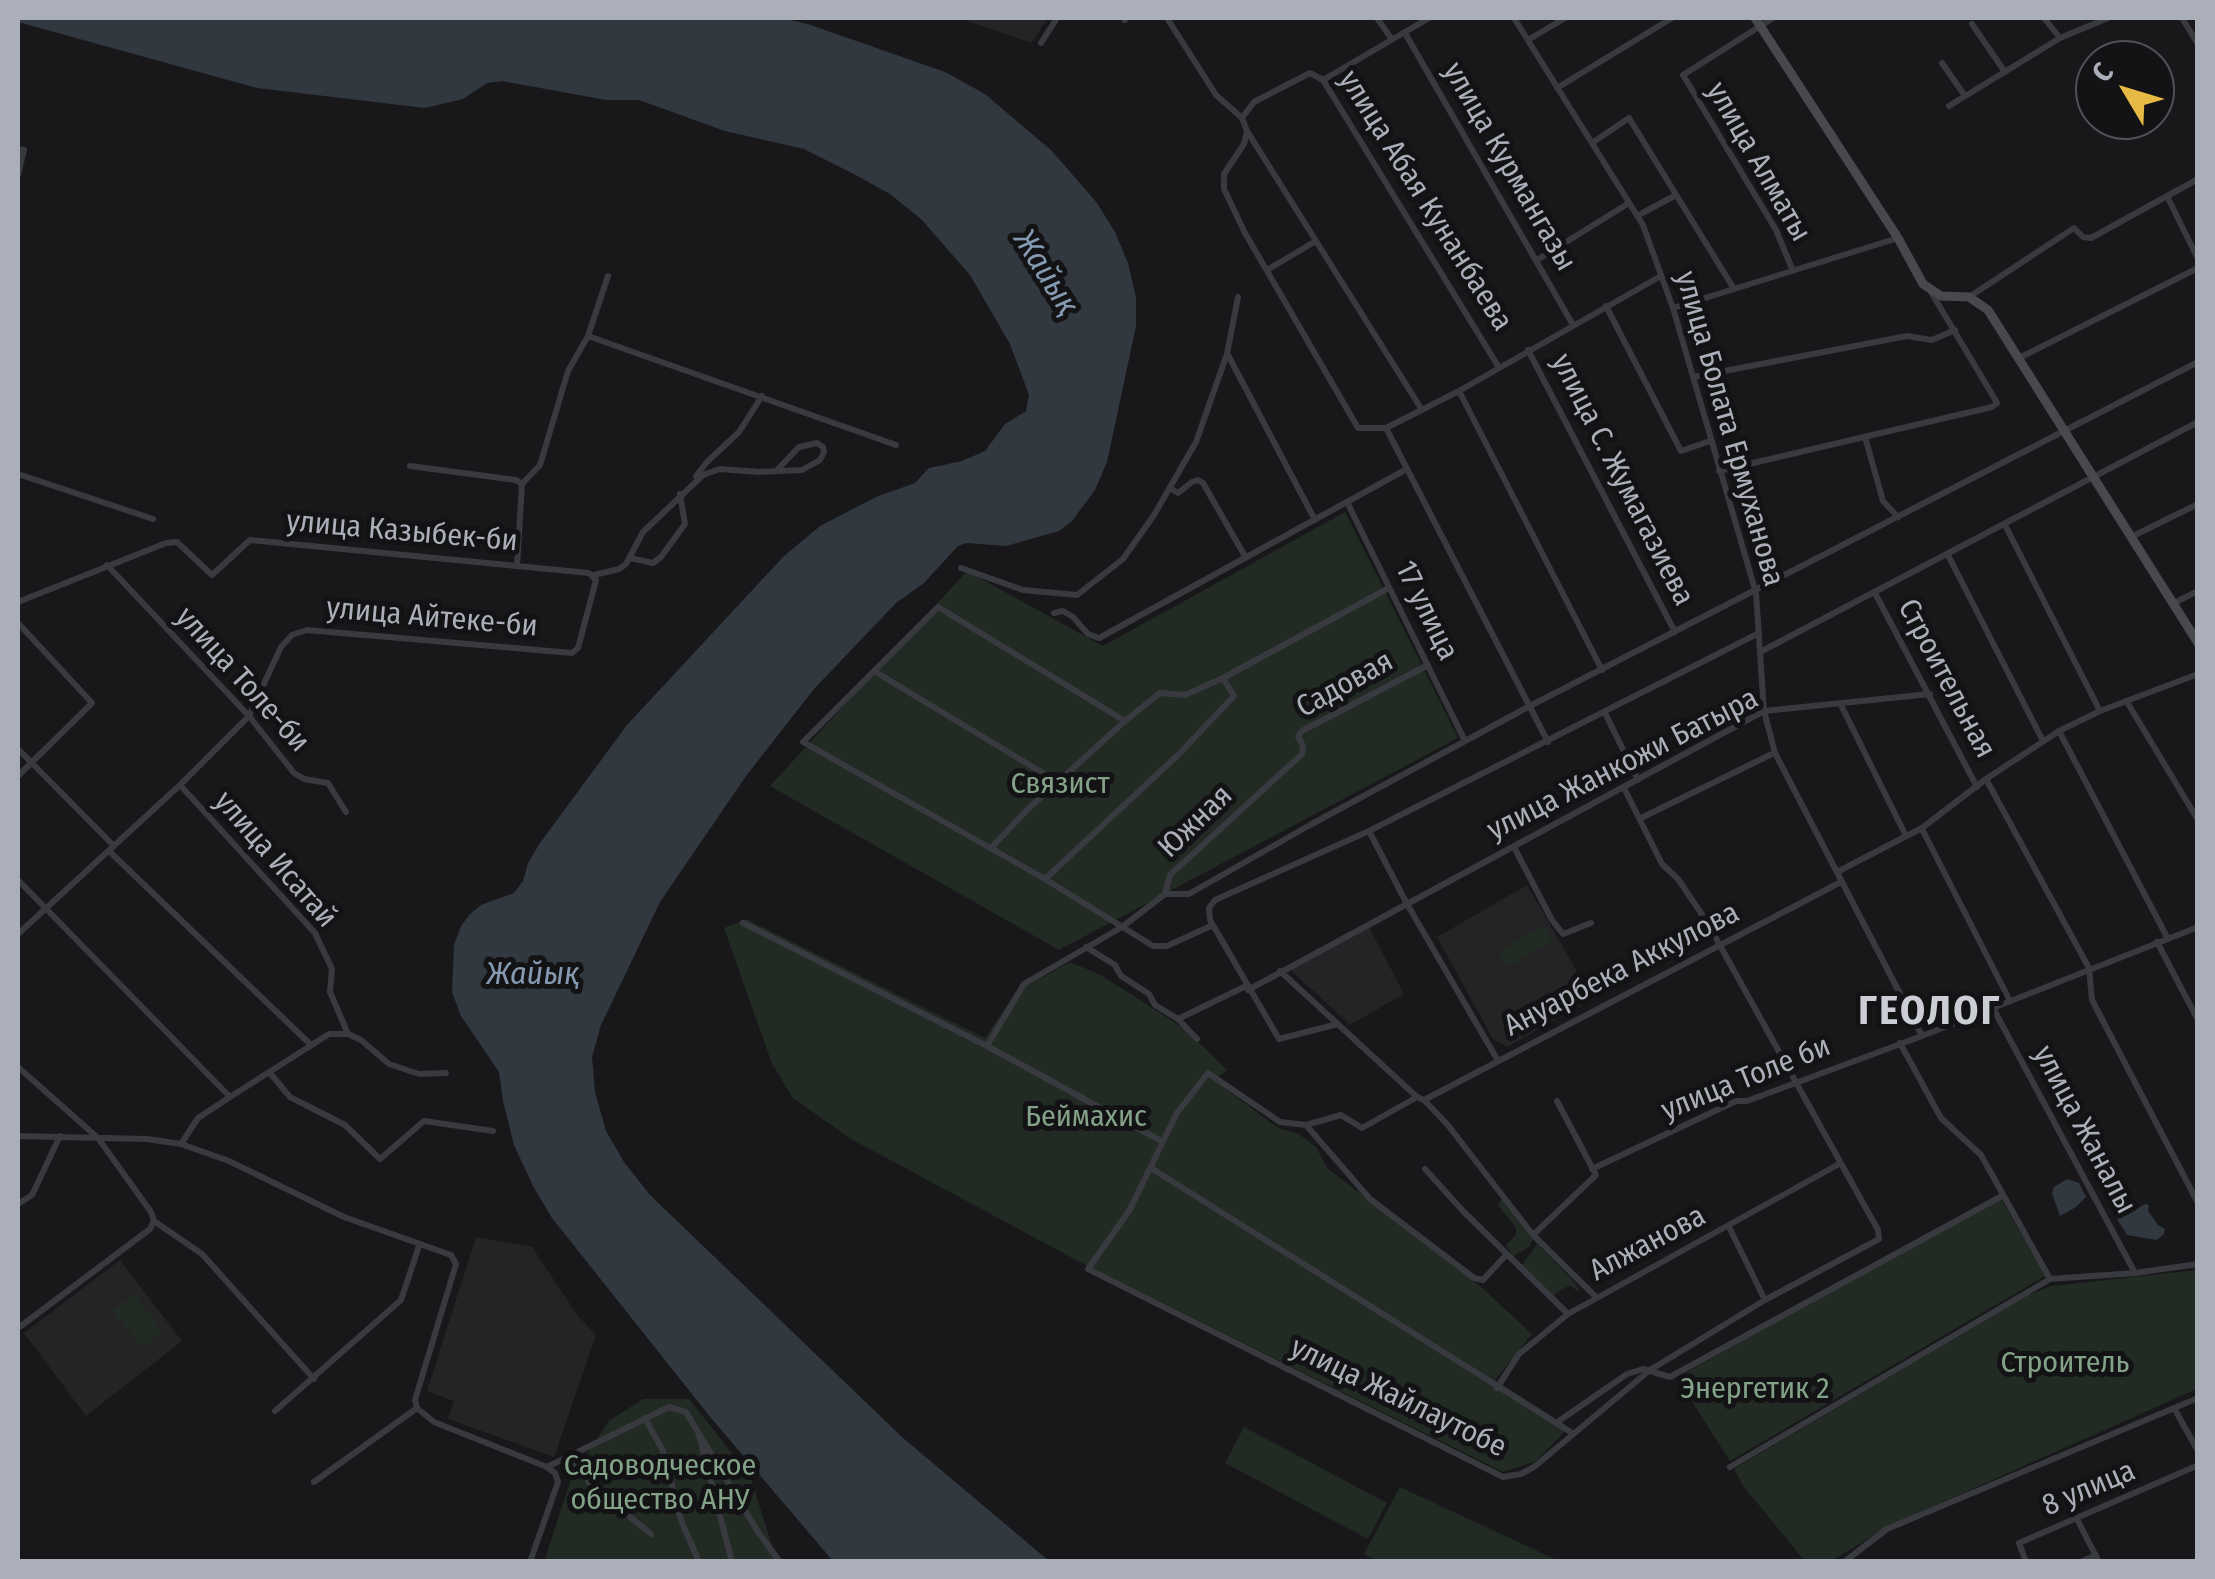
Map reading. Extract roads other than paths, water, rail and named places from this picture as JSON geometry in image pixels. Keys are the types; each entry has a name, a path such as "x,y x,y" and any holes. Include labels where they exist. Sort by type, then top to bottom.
{"street":[{"path":"1041,43 1057,18"},
{"path":"1168,18 1216,95 1242,118 1422,410"},
{"path":"1376,18 1390,38"},
{"path":"1323,80 1429,18"},
{"name":"улица Болата Ермуханова","path":"1514,18 1637,216 1673,308 1755,589 1764,710 1775,753 1922,1036"},
{"path":"1528,40 1565,18"},
{"path":"1557,88 1672,18"},
{"path":"1719,471 1996,403 1898,238 1756,21 1773,18"},
{"path":"2044,18 2060,38"},
{"path":"1949,106 2060,38 2108,18"},
{"path":"2182,18 2198,44"},
{"name":"улица Алматы","path":"1756,21 1683,75 1776,230 1793,271"},
{"path":"1972,24 2005,72"},
{"name":"улица Курмангазы","path":"1406,33 1574,324"},
{"path":"1942,62 1965,96"},
{"name":"улица Абая Кунанбаева","path":"1242,118 1254,102 1310,73 1323,80 1498,366"},
{"path":"1592,143 1629,118 1734,289"},
{"path":"1248,131 1224,174 1224,189 1358,428 1386,428 1422,410 1661,276"},
{"path":"18,175 21,150"},
{"path":"1969,297 2074,228 2083,238 2091,238 2198,179"},
{"path":"1637,216 1676,195"},
{"path":"2167,196 2198,259"},
{"path":"1536,260 1629,204"},
{"path":"1673,308 1898,238"},
{"path":"1267,270 1316,242"},
{"path":"2019,358 2198,268"},
{"path":"517,566 522,484 540,465 572,361 588,336 608,276"},
{"path":"1987,285 1988,310"},
{"path":"1931,292 1969,297 1988,310 2198,643"},
{"path":"961,568 1023,590 1077,595 1123,559 1170,488 1202,429 1228,354 1238,297"},
{"path":"1606,306 1680,451 1711,441"},
{"path":"1693,377 1906,336 1932,340 1954,330"},
{"path":"588,336 896,446"},
{"name":"улица С. Жумагазиева","path":"1528,350 1675,632"},
{"path":"1228,354 1315,520"},
{"path":"1165,894 1188,894 1528,707 2198,362"},
{"path":"1459,391 1602,670"},
{"path":"591,574 619,569 630,558 643,532 739,432 762,396"},
{"path":"1760,652 2198,422"},
{"path":"1386,428 1548,742"},
{"path":"1865,437 1883,501 1898,517"},
{"path":"692,481 720,469 802,470 816,464 824,452 822,447 817,443 799,447 778,469"},
{"path":"410,466 522,484"},
{"path":"1054,613 1064,612 1073,617 1088,634 1099,638 1407,469"},
{"path":"18,474 154,520"},
{"path":"1170,488 1178,493 1192,482 1202,483 1246,558"},
{"path":"630,558 653,563 661,558 685,524 680,494"},
{"name":"17 улица","path":"1347,502 1464,741"},
{"path":"2131,538 2198,504"},
{"path":"2005,524 2100,711"},
{"name":"улица Казыбек-би","path":"107,565 177,542 212,575 250,540 591,574"},
{"name":"Строительная","path":"1948,555 2043,742"},
{"path":"18,602 107,565"},
{"name":"улица Толе-би","path":"107,565 250,716 294,773 304,780 328,783 346,812"},
{"name":"улица Айтеке-би","path":"250,716 281,646 292,634 307,630 576,652 596,580 591,574"},
{"path":"991,848 1125,721 1160,693 1185,695 1223,678 1389,588"},
{"path":"2174,603 2198,591"},
{"name":"Строительная","path":"1875,593 1977,786"},
{"path":"1125,721 938,608 803,742 1160,948 1212,922 1279,1040 1338,1024"},
{"path":"18,623 92,703 18,776"},
{"name":"улица Жанкожи Батыра","path":"1212,922 1209,908 1216,900 1369,831 1759,633"},
{"name":"Садовая","path":"1304,750 1298,736 1302,731 1428,665"},
{"path":"874,671 1051,778 1056,785"},
{"path":"1836,872 1922,828 2059,731 2198,674"},
{"path":"1045,879 1179,754 1234,696 1223,678"},
{"name":"улица Жанкожи Батыра","path":"1178,1019 1280,971 1764,710 1930,694"},
{"path":"2127,702 2198,820"},
{"path":"1840,703 1906,836"},
{"path":"1605,713 1638,780"},
{"path":"18,934 250,716"},
{"path":"2059,731 2168,939"},
{"path":"18,749 111,848 312,1045"},
{"name":"Южная","path":"988,1046 1024,984 1122,927 1165,894 1170,874 1304,750"},
{"path":"1640,818 1775,753"},
{"name":"Строительная","path":"1986,780 2089,968"},
{"name":"улица Исатай","path":"180,784 314,933 332,969 330,992 348,1034"},
{"path":"1624,788 1662,864 1678,880 1720,945 1840,1164"},
{"path":"1922,828 2010,1001"},
{"path":"1369,831 1498,1060"},
{"path":"1514,846 1560,931 1568,934 1592,922"},
{"path":"18,880 230,1097"},
{"name":"Ануарбека Аккулова","path":"1306,1124 1340,1115 1362,1128 1841,882"},
{"path":"743,923 988,1046 1162,1142"},
{"name":"улица Толе би","path":"1592,1169 1736,1102 1748,1101 1922,1036 2198,927"},
{"path":"2157,942 2198,1020"},
{"path":"1086,946 1115,964 1121,976 1150,994 1155,1005 1178,1019 1197,1039"},
{"path":"2089,968 2092,1000 2198,1203"},
{"path":"1280,971 1447,1124 1533,1235 1596,1297"},
{"name":"улица Жаналы","path":"1994,1008 2136,1273"},
{"path":"181,1144 198,1118 330,1034 348,1034 389,1064 418,1074 446,1072"},
{"path":"1900,1043 1941,1118 1981,1155 2050,1279"},
{"path":"18,1068 98,1138 154,1221 202,1254 314,1379"},
{"path":"270,1072 290,1097 336,1119 380,1159 424,1121 493,1132"},
{"path":"1506,1254 1483,1280 1474,1278 1370,1199 1306,1124 1280,1122 1208,1074 1177,1113 1151,1168 1572,1432"},
{"path":"1533,1235 1596,1174 1556,1101"},
{"path":"18,1136 181,1144 229,1161 344,1217 452,1255 456,1264 415,1400 417,1408 434,1422 555,1473 558,1482 530,1562"},
{"path":"18,1204 32,1196 60,1136"},
{"name":"Алжанова","path":"1497,1388 1519,1354 1568,1314 1840,1164"},
{"name":"улица Жайлаутобе","path":"1151,1168 1130,1211 1088,1269 1503,1478 1534,1467 1650,1370 1765,1300 1878,1239 1878,1230 1840,1164"},
{"path":"1426,1169 1568,1314"},
{"path":"1556,1423 1627,1374 1642,1368 1670,1377 2002,1196"},
{"path":"22,1326 150,1229 154,1221"},
{"path":"1729,1227 1765,1300"},
{"path":"274,1411 402,1300 419,1246"},
{"path":"1730,1468 2050,1279 2198,1264"},
{"path":"1844,1562 1887,1529 2198,1398"},
{"path":"546,1467 668,1407 686,1412 780,1562"},
{"path":"314,1482 417,1408"},
{"path":"2174,1408 2198,1451"},
{"path":"645,1418 663,1451 682,1520 699,1562"},
{"path":"696,1425 732,1562"},
{"path":"567,1458 585,1472 590,1484 652,1534"},
{"name":"8 улица","path":"2026,1562 2020,1542 2194,1467"},
{"path":"2078,1518 2097,1558 2081,1562"}],"water":[{"name":"Жайық","path":"18,18 781,18 945,72 985,94 1052,151 1097,203 1128,263 1136,298 1136,326 1107,462 1095,490 1072,521 1059,531 1006,546 958,546 924,583 896,603 814,689 746,776 660,902 601,1025 592,1057 595,1092 606,1131 650,1195 902,1437 1049,1561 833,1561 711,1418 552,1218 514,1145 499,1072 461,1016 452,992 454,945 470,914 481,905 514,893 540,843 627,725 784,556 820,526 876,497 915,483 929,468 985,451 1005,424 1026,411 1029,395 1010,344 970,275 922,220 890,194 852,173 804,149 725,131 639,100 606,100 502,81 487,83 463,99 425,108 257,88 18,22"},
{"path":"2067,1179 2079,1183 2086,1197 2060,1216 2052,1193 2054,1187"},
{"path":"2145,1204 2165,1229 2157,1240 2127,1235 2117,1219 2121,1210 2135,1210"}],"district":[{"name":"ГЕОЛОГ","path":"1930,1013"}],"park label":[{"name":"Связист","path":"1060,785"},
{"name":"Беймахис","path":"1086,1118"},
{"name":"Строитель","path":"2065,1364"},
{"name":"Энергетик 2","path":"1755,1390"},
{"name":"Садоводческое общество АНУ","path":"660,1484"}]}
